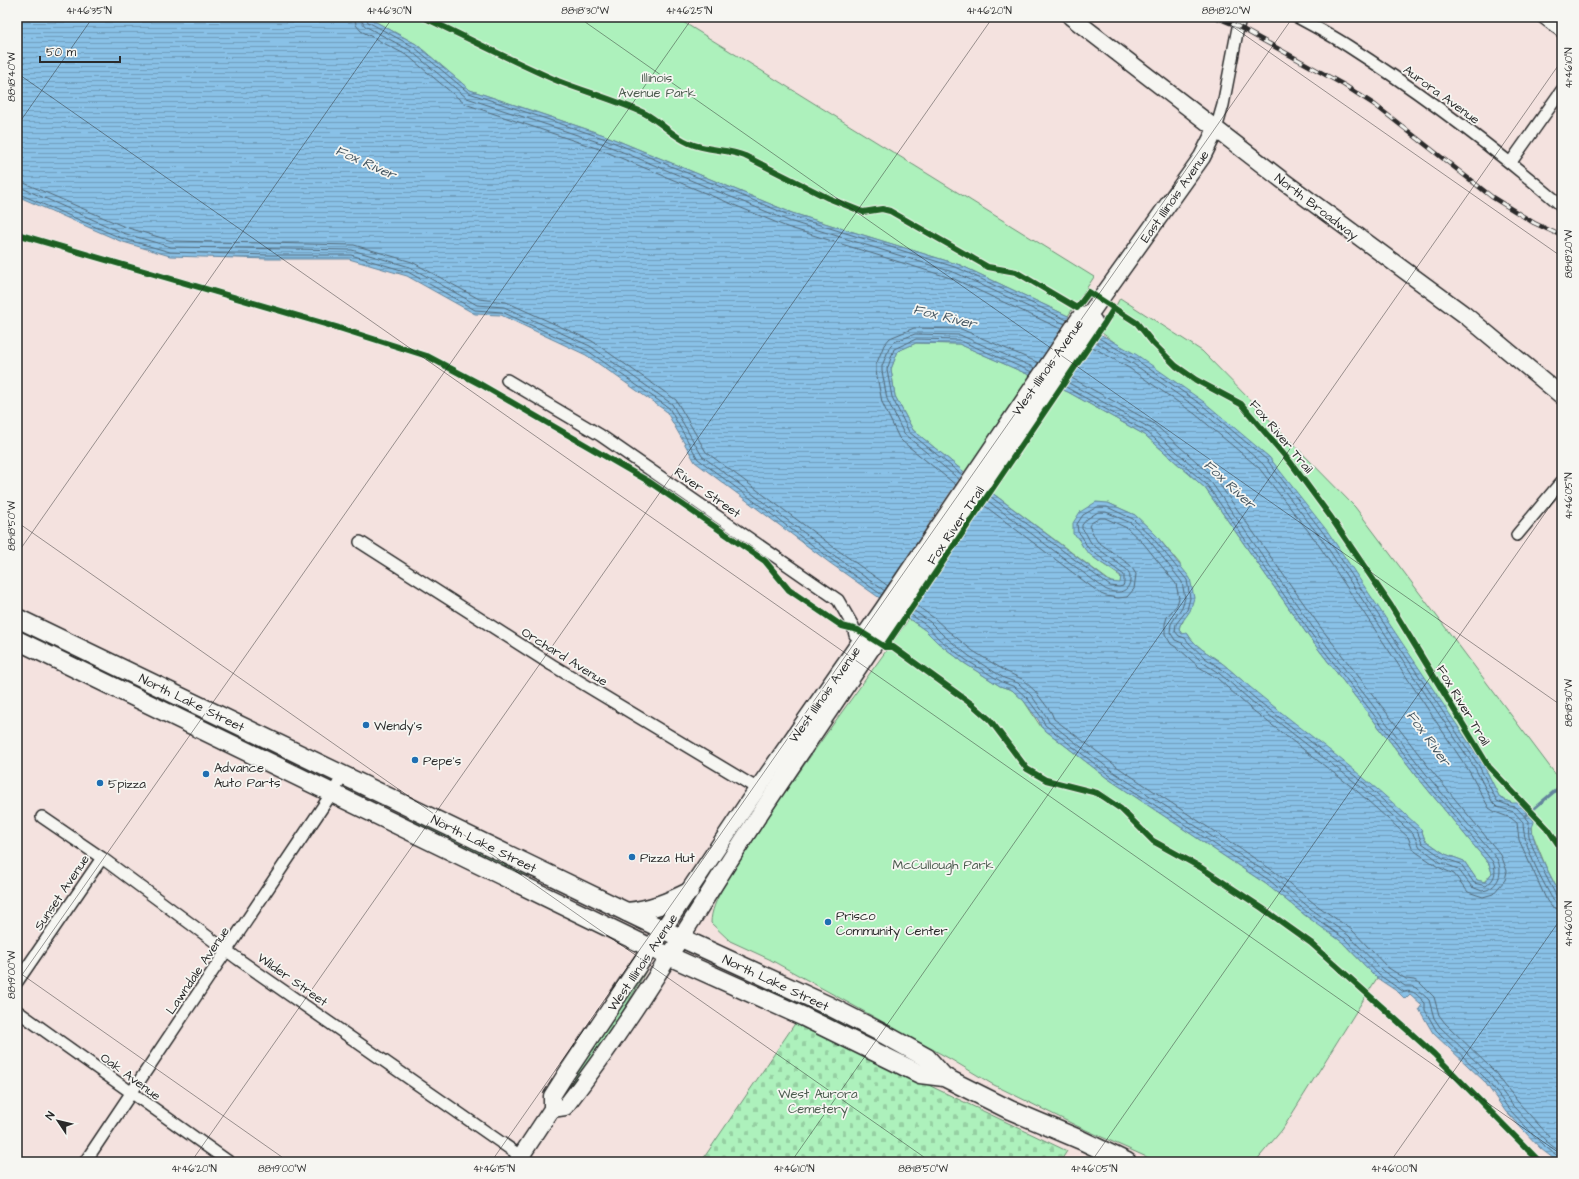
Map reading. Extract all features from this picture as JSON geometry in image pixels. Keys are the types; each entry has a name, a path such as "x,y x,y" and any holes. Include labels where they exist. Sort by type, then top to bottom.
{"main road":[{"name":"North Broadway","path":"1071,17 1377,251 1442,297 1484,330 1562,396"},
{"name":"East Illinois Avenue","path":"1090,315 1202,157 1216,129"},
{"name":"West Illinois Avenue","path":"522,1160 552,1109 552,1096 651,948 758,789 886,617 1042,385 1081,316 1090,315"},
{"name":"North Lake Street","path":"17,618 664,930 817,1000 927,1058 944,1077"},
{"name":"North Lake Street","path":"17,640 651,948 804,1017 920,1074 944,1077 1010,1110 1081,1140 1127,1162"},
{"name":"West Illinois Avenue","path":"552,1109 565,1108 600,1060 681,938 867,644"},
{"path":"627,912 644,910 669,902 689,892"}],"street":[{"name":"East Illinois Avenue","path":"1216,129 1223,105 1240,17"},
{"name":"Aurora Avenue","path":"1297,17 1346,45 1398,80 1511,162 1562,206"},
{"path":"1542,17 1562,32"},
{"path":"1511,162 1562,90"},
{"name":"River Street","path":"507,380 600,435 838,600 853,626 855,635 867,644"},
{"path":"1517,535 1562,481"},
{"name":"Orchard Avenue","path":"360,542 552,665 758,789"},
{"name":"Lawndale Avenue","path":"85,1162 344,775"},
{"name":"Wilder Street","path":"42,817 102,858 226,950 522,1160"},
{"name":"Sunset Avenue","path":"17,982 102,858"},
{"name":"Oak Avenue","path":"17,1011 131,1094 229,1162"}],"green space":[{"name":"Illinois Avenue Park","path":"367,17 675,17 1094,277 1068,316 960,265 792,213 604,135 470,90 416,44"},
{"path":"1120,298 1202,351 1355,507 1562,783 1562,898 1546,867 1533,835 1532,827 1512,803 1500,798 1483,764 1269,457 1102,333"},
{"path":"916,343 959,344 1068,392 1145,435 1205,488 1309,637 1419,779 1489,864 1492,873 1484,882 1477,880 1464,861 1445,854 1425,840 1421,829 1300,730 1224,664 1196,644 1187,633 1182,634 1179,630 1180,625 1183,622 1180,564 1155,534 1135,515 1108,503 1079,538 1085,550 1121,577 1120,584 1111,582 963,471 913,430 895,396 891,369 898,351"},
{"name":"McCullough Park","path":"909,619 925,630 937,642 964,663 1000,686 1012,690 1024,701 1041,727 1107,778 1266,884 1306,916 1329,931 1342,942 1377,978 1282,1130 1255,1162 1158,1162 1077,1126 992,1084 952,1060 769,959 730,941 711,923 712,914 719,896 764,823"},
{"path":"95,669 152,689 278,753 225,733"},
{"path":"353,793 395,814 454,836 549,883 494,864"},
{"path":"644,969 646,971 612,1031 572,1086 556,1104"},
{"path":"745,981 821,1009 927,1067"},
{"name":"West Aurora Cemetery","path":"796,1022 1067,1151 1060,1162 701,1162"}],"water":[{"name":"Fox River","path":"17,17 367,17 416,44 470,90 604,135 792,213 960,265 1068,316 1137,355 1204,402 1269,457 1328,532 1483,764 1500,798 1512,803 1518,803 1534,821 1532,833 1544,862 1562,898 1562,1162 1558,1162 1541,1149 1506,1112 1484,1081 1433,1033 1419,1009 1422,1005 1410,994 1405,999 1398,992 1377,978 1342,942 1266,884 1107,778 1041,727 1039,721 1024,701 1012,690 1000,686 964,663 937,642 925,630 830,563 695,462 666,411 586,355 501,315 475,314 407,276 349,259 269,259 170,256 120,241 17,196","holes":["916,343 959,344 1068,392 1145,435 1205,488 1309,637 1419,779 1489,864 1492,873 1485,882 1477,880 1464,861 1445,854 1425,840 1421,829 1380,792 1224,664 1196,644 1187,633 1182,634 1179,630 1180,625 1190,611 1194,598 1190,578 1155,534 1135,515 1108,503 1096,502 1080,512 1073,523 1073,534 1079,538 1085,550 1121,576 1120,583 1110,582 963,471 913,430 895,396 891,369 898,351"]}],"pier":[{"path":"1070,315 1102,333 1062,391 1029,377"},
{"path":"965,470 994,491 907,620 878,600"}],"waterway":[{"path":"1525,816 1562,785"}],"railway":[{"path":"1215,17 1237,26 1344,85 1375,105 1492,197 1534,223 1562,236"}],"cycle path":[{"name":"Fox River Trail","path":"423,17 558,81 644,113 689,143 696,146 745,156 828,198 863,212 882,209 890,211 988,267 1016,272 1077,308 1089,292 1137,323 1153,343 1176,366 1196,380 1241,404 1291,463 1330,516 1391,606 1489,767 1548,829 1562,850"},
{"path":"17,234 339,328 427,356 480,384 648,481 765,561 789,590 842,626 858,630 885,647 893,647 973,705 990,720 1027,769 1046,780 1097,793 1121,809 1153,841 1200,867 1311,943 1434,1054 1540,1162"},
{"name":"Fox River Trail","path":"885,647 1114,308"}],"place":[{"name":"Wendy's","path":"366,725"},
{"name":"Pepe's","path":"415,760"},
{"name":"Advance Auto Parts","path":"206,774"},
{"name":"5pizza","path":"100,783"},
{"name":"Pizza Hut","path":"632,857"},
{"name":"Prisco Community Center","path":"828,922"}]}
